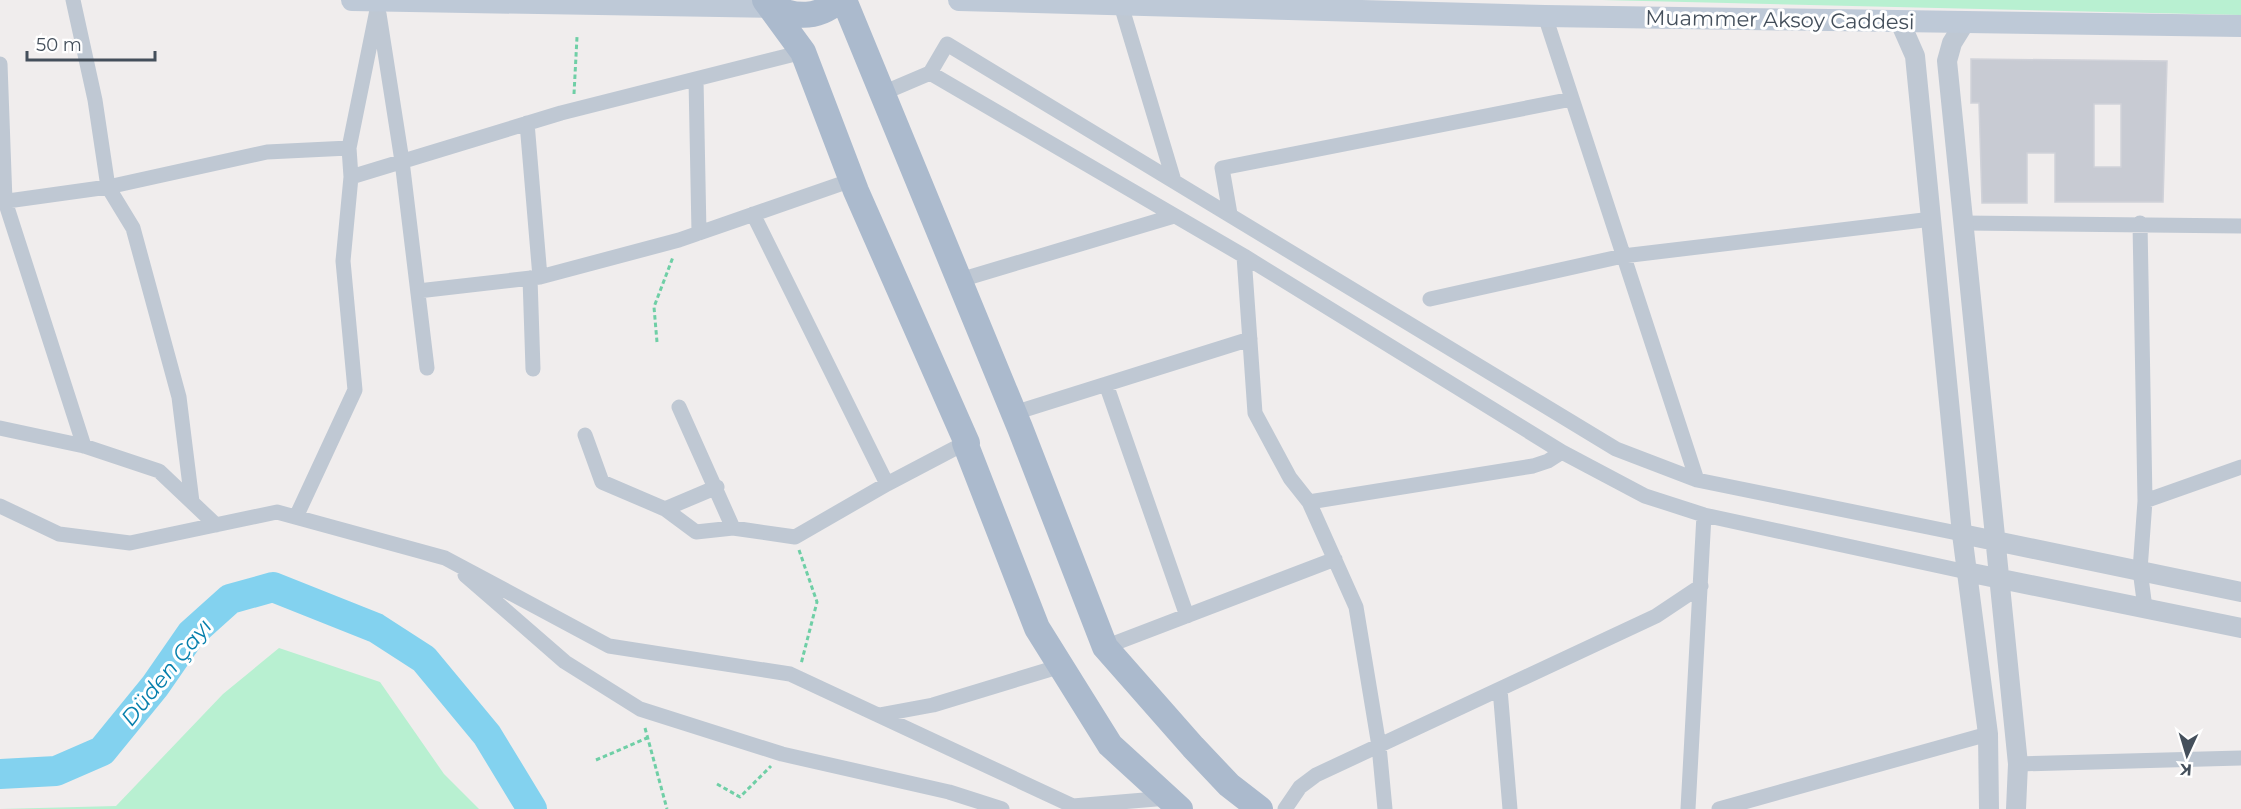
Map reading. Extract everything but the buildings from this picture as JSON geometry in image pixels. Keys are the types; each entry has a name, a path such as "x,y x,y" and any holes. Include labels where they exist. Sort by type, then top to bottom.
{"main road":[{"path":"352,0 378,3 768,3 786,14 801,16 817,14 838,0"},
{"path":"844,0 1014,413 1105,647 1229,785 1260,809"},
{"name":"Muammer Aksoy Caddesi","path":"958,0 1545,16 2241,26"},
{"path":"768,3 803,52 852,180 967,443 965,443 1037,628 1110,746 1174,803"}],"street":[{"path":"73,0 95,100 108,187 133,228 179,397 192,502"},
{"path":"296,517 355,390 343,261 351,177 349,148 378,3"},
{"path":"378,3 402,161 427,368"},
{"path":"1121,4 1174,181"},
{"path":"1545,16 1697,480"},
{"path":"1900,22 1915,56 1962,534 1988,734 1989,809"},
{"path":"1965,22 1952,43 1947,61 1997,577 2018,764 2016,809"},
{"path":"883,93 930,73 947,44 1616,448 1697,480 2241,592"},
{"path":"351,177 573,110 803,52"},
{"path":"0,64 2,202 84,446"},
{"path":"930,73 1244,256 1562,452 1646,496 1704,515 2241,628"},
{"path":"696,80 699,233"},
{"path":"1230,214 1222,168 1572,99"},
{"path":"527,123 535,277 533,369"},
{"path":"2,202 108,187 267,152 349,148"},
{"path":"418,291 535,277 679,240 852,180"},
{"path":"753,214 887,484"},
{"path":"960,280 1174,216"},
{"path":"1430,299 1623,256 1932,219"},
{"path":"1963,223 2140,223 2241,226"},
{"path":"2140,223 2145,501 2140,570 2145,608"},
{"path":"1244,256 1255,413 1290,478 1309,502 1356,607 1379,746 1385,809"},
{"path":"1014,413 1250,339"},
{"path":"1106,384 1187,616"},
{"path":"679,407 733,528"},
{"path":"0,428 84,446 159,471 216,525"},
{"path":"585,435 602,482 665,509 696,532 733,528 795,537 887,484 965,443"},
{"path":"1309,502 1533,466 1548,461 1562,452"},
{"path":"2145,501 2241,467"},
{"path":"665,509 717,488"},
{"path":"0,506 59,534 130,543 277,512 444,558 609,646 790,674 1073,806 1174,803"},
{"path":"1688,809 1704,515"},
{"path":"444,558 565,662 639,709 782,754 948,792 1002,809"},
{"path":"1105,647 1335,559"},
{"path":"1285,809 1300,787 1316,775 1656,616 1701,586"},
{"path":"879,715 933,705 1061,666"},
{"path":"1500,689 1510,809"},
{"path":"1719,809 1988,734"},
{"path":"2018,764 2241,758"}],"path":[{"path":"573,110 577,37"},
{"path":"657,342 654,307 679,240"},
{"path":"795,537 817,602 798,678"},
{"path":"639,709 667,809"},
{"path":"596,760 648,738"},
{"path":"717,784 740,798 782,754"}],"green space":[{"path":"1602,0 2241,0 2241,15 2239,15"},
{"path":"279,648 380,682 444,774 479,809 0,809 116,806 223,694"}],"waterway":[{"name":"Düden Çayı","path":"0,774 56,771 102,751 155,686 191,634 230,599 273,587 376,628 424,659 487,735 532,809"}]}
